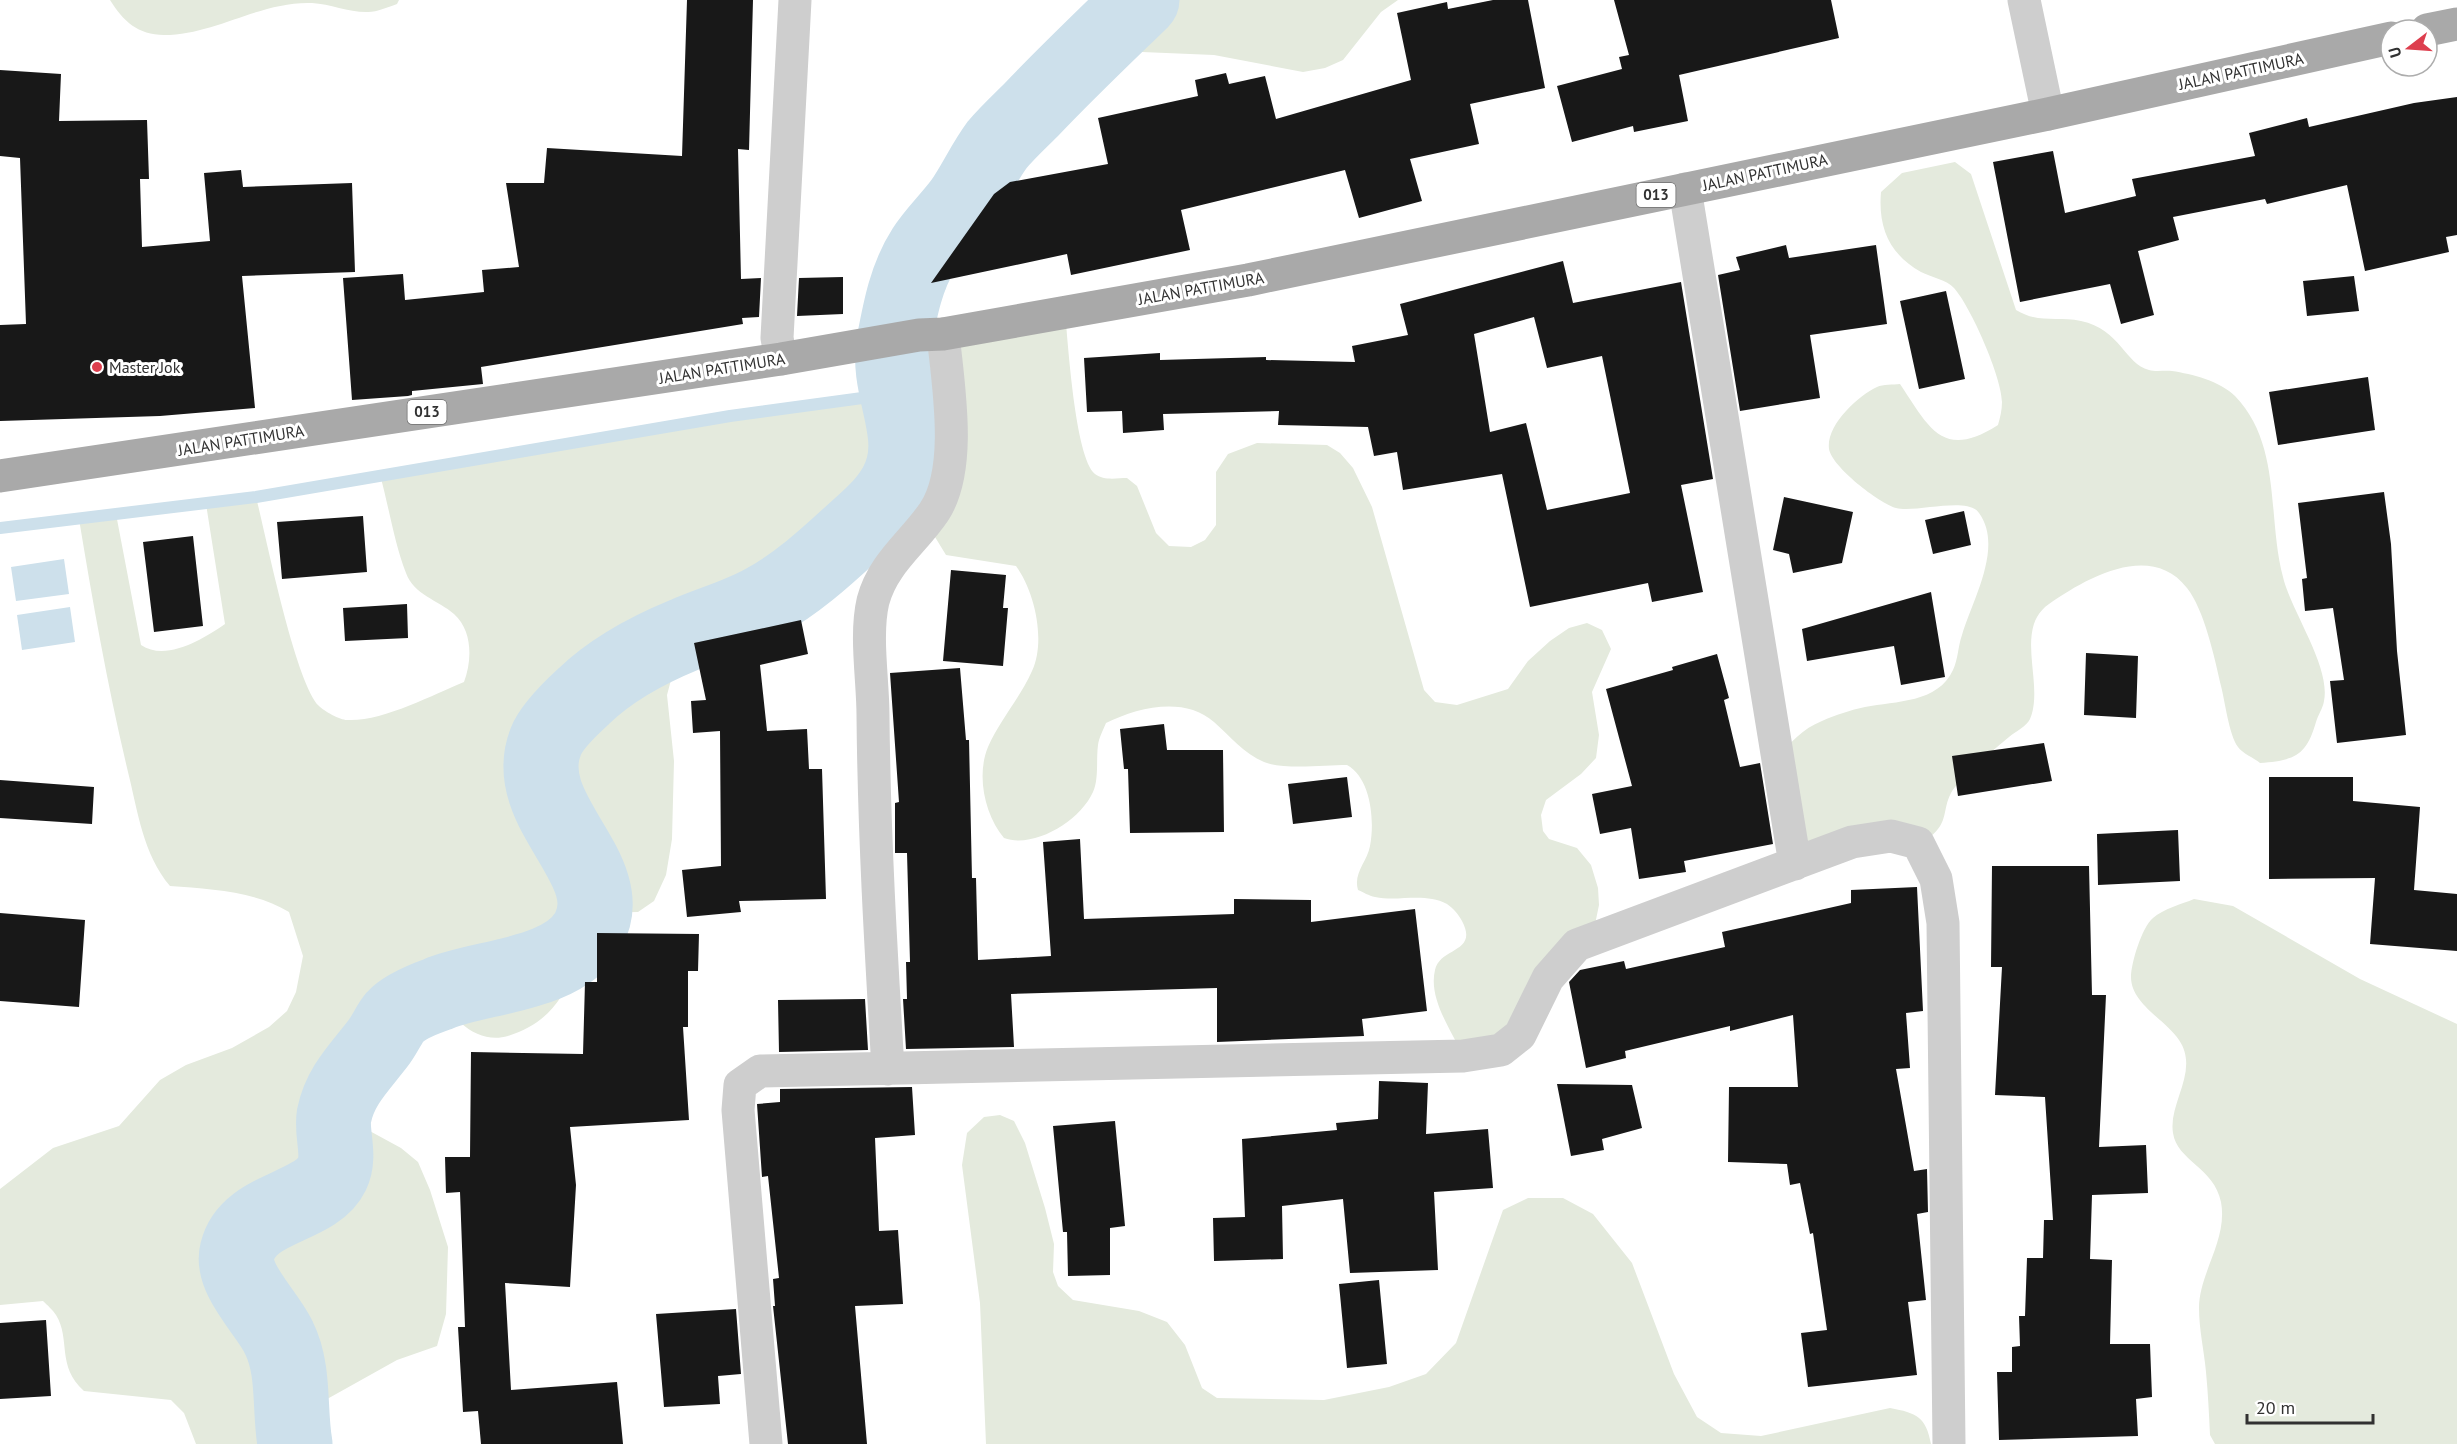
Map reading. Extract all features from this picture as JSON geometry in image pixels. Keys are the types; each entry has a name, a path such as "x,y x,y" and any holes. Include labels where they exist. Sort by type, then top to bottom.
{"main road":[{"path":"2439,28 2457,24"},
{"name":"JALAN PATTIMURA","path":"0,476 781,359 1248,280 2048,114 2379,41"}],"street":[{"path":"781,359 777,338 795,0"},
{"path":"2024,0 2048,114"},
{"path":"1685,189 1795,864"},
{"path":"888,1069 874,824 870,635 873,602 885,570 935,511 951,466 951,416 931,334"},
{"path":"766,1444 738,1110 740,1085 760,1071 1463,1056 1501,1050 1520,1035 1548,978 1577,945 1852,842 1891,836 1918,843 1936,879 1943,923 1949,1444"}],"shaded area":[{"path":"110,0 399,0 397,4 370,12 312,3 293,4 256,12 201,30 164,35 146,32 132,25"},
{"path":"1142,0 1398,0 1381,12 1343,60 1325,68 1303,72 1214,55 1142,52 1129,45 1118,23"},
{"path":"1955,162 1971,174 2016,310 2032,317 2081,321 2094,325 2105,331 2141,366 2152,371 2172,371 2214,382 2235,396 2250,415 2267,459 2278,554 2283,577 2322,672 2325,687 2323,704 2312,734 2303,750 2290,758 2260,763 2238,747 2232,735 2208,635 2199,608 2187,588 2172,574 2155,567 2137,566 2118,569 2081,584 2049,604 2038,615 2031,642 2034,705 2030,719 1955,787 1936,832 1930,837 1795,864 1777,758 1802,732 1815,724 1860,708 1915,699 1927,695 1946,681 1955,666 1962,635 1984,574 1988,542 1986,527 1979,513 1973,508 1953,505 1905,509 1888,505 1847,474 1838,465 1829,449 1829,440 1833,430 1845,412 1869,391 1882,385 1900,384 1930,426 1951,439 1964,440 1998,425 2002,405 2001,391 1991,360 1969,310 1951,285 1921,272 1901,257 1888,238 1881,217 1881,192 1902,173"},
{"path":"1065,312 1074,398 1082,446 1088,463 1095,474 1102,478 1127,478 1137,486 1156,533 1169,546 1191,547 1205,540 1216,525 1216,472 1228,454 1257,443 1327,445 1340,453 1353,468 1372,507 1424,690 1435,702 1457,705 1508,689 1528,661 1569,628 1587,623 1602,630 1611,649 1592,692 1599,735 1596,758 1581,774 1546,800 1541,815 1543,831 1549,839 1577,848 1591,865 1598,888 1599,905 1592,939 1534,1008 1463,1056 1438,1003 1434,981 1438,963 1462,945 1466,939 1466,931 1458,914 1447,904 1438,900 1384,898 1358,890 1357,878 1370,846 1371,813 1366,790 1361,780 1347,765 1282,766 1264,762 1237,744 1202,714 1176,707 1147,709 1132,712 1106,723 1098,745 1095,787 1087,803 1067,822 1055,830 1029,840 1004,838 997,829 984,795 984,758 993,737 1032,671 1038,646 1038,631 1033,603 1016,566 946,555 935,537 943,334"},
{"path":"899,393 907,435 906,460 898,479 868,519 826,558 785,589 746,610 683,635 667,695 674,761 672,839 666,875 654,901 638,912 594,913 567,987 557,1003 528,1027 508,1036 495,1038 477,1034 458,1020 441,992 397,1013 340,1093 355,1123 401,1148 418,1162 430,1190 448,1247 446,1314 437,1346 397,1360 320,1403 317,1426 331,1444 196,1444 184,1413 171,1400 84,1391 75,1382 70,1372 63,1333 56,1315 50,1308 43,1301 0,1305 0,1189 53,1148 119,1126 160,1080 186,1065 232,1048 269,1027 287,1011 296,992 303,956 289,912 247,895 170,886 153,860 139,817 121,740 101,646 79,519 116,514 141,645 151,650 173,650 195,642 225,624 206,504 256,497 291,640 310,692 319,706 344,720 376,717 407,707 464,682 469,656 468,637 460,621 448,609 420,592 406,573 380,475 730,416"},
{"path":"2194,899 2233,906 2360,979 2457,1024 2457,1444 2215,1444 2210,1435 2199,1308 2203,1282 2221,1230 2221,1202 2211,1180 2181,1151 2173,1133 2175,1110 2185,1075 2185,1052 2173,1032 2142,1003 2132,987 2131,977 2138,946 2145,929 2153,918"},
{"path":"1000,1115 1014,1121 1025,1143 1054,1244 1053,1272 1058,1286 1073,1300 1139,1311 1167,1322 1185,1345 1202,1388 1217,1398 1324,1400 1389,1387 1426,1374 1456,1343 1503,1210 1528,1198 1563,1198 1593,1214 1632,1263 1674,1374 1697,1417 1721,1433 1761,1436 1890,1408 1914,1414 1919,1418 1926,1428 1931,1444 986,1444 980,1303 962,1165 967,1133 984,1117"}],"water":[{"path":"64,559 69,594 16,601 11,567"},
{"path":"70,607 75,642 22,650 17,615"}],"building":[{"path":"687,0 753,0 749,150 738,149 741,279 761,278 759,317 742,318 743,324 481,367 483,384 412,391 412,395 408,396 352,400 343,278 403,274 405,300 484,292 482,270 519,267 506,183 544,183 547,148 682,156"},
{"path":"1493,0 1528,0 1545,88 1470,104 1479,144 1410,159 1422,201 1359,218 1345,170 1181,210 1190,250 1071,275 1067,254 931,283 994,194 1010,182 1108,164 1098,118 1198,96 1195,80 1226,73 1229,84 1265,76 1276,119 1411,80 1397,13 1447,2 1448,9"},
{"path":"1614,0 1831,0 1839,38 1679,75 1688,121 1634,132 1633,126 1572,142 1557,86 1622,69 1619,57 1629,55"},
{"path":"0,70 61,74 59,121 147,120 149,179 140,179 142,247 210,241 204,173 241,170 243,187 352,183 355,272 242,276 255,408 160,416 0,421 0,325 26,324 20,158 0,156"},
{"path":"2457,97 2457,235 2446,237 2449,252 2365,271 2347,185 2267,204 2265,199 2173,217 2179,240 2138,251 2154,315 2121,324 2110,284 2020,302 1993,162 2053,151 2065,213 2136,196 2132,179 2255,156 2249,133 2307,118 2309,127 2414,103"},
{"path":"1786,245 1789,258 1876,245 1887,324 1810,335 1820,398 1740,411 1718,275 1740,270 1736,257"},
{"path":"1563,261 1573,303 1681,282 1713,479 1681,485 1703,592 1652,602 1648,583 1530,607 1502,474 1403,490 1397,452 1374,456 1368,427 1278,425 1279,411 1163,414 1164,430 1123,433 1122,411 1087,412 1084,358 1160,353 1160,360 1266,357 1266,360 1355,362 1352,346 1408,335 1400,304","holes":["1534,317 1547,368 1602,356 1630,493 1547,510 1526,423 1490,432 1474,334"]},
{"path":"2354,276 2359,311 2307,316 2303,281"},
{"path":"843,277 843,314 797,316 799,278"},
{"path":"1946,291 1965,379 1919,389 1900,301"},
{"path":"2368,377 2375,430 2278,445 2269,392"},
{"path":"2384,492 2391,544 2397,651 2406,735 2337,743 2330,681 2344,680 2333,608 2305,611 2302,579 2307,578 2298,503"},
{"path":"1784,497 1853,512 1842,563 1793,573 1789,554 1773,550"},
{"path":"1964,511 1971,545 1933,554 1925,520"},
{"path":"363,516 367,572 282,579 277,522"},
{"path":"193,536 203,626 154,632 143,542"},
{"path":"951,570 1006,575 1003,608 1008,608 1003,666 943,661"},
{"path":"1931,592 1945,677 1901,685 1894,646 1807,661 1802,629"},
{"path":"407,604 408,638 345,641 343,608"},
{"path":"801,620 808,654 760,665 767,731 807,729 809,769 822,769 826,899 739,901 741,912 687,917 682,870 721,866 720,731 693,733 691,701 706,700 694,643"},
{"path":"2086,653 2138,656 2136,718 2084,715"},
{"path":"1717,654 1729,698 1724,700 1740,767 1760,763 1773,844 1684,861 1686,872 1639,879 1631,828 1600,834 1592,794 1632,786 1606,689 1673,670 1672,667"},
{"path":"960,668 966,740 969,740 972,878 976,878 978,960 1051,956 1043,842 1080,839 1084,919 1234,914 1234,899 1311,900 1311,922 1415,909 1427,1011 1362,1019 1364,1036 1217,1042 1217,988 1011,994 1014,1047 906,1049 903,999 907,999 906,962 910,962 907,853 895,853 895,803 899,802 890,673"},
{"path":"1164,724 1167,750 1223,750 1224,832 1130,833 1128,769 1124,769 1120,729"},
{"path":"2044,743 2052,781 1958,796 1952,756"},
{"path":"1347,777 1352,817 1293,824 1288,784"},
{"path":"2269,777 2353,777 2353,801 2420,807 2414,890 2457,894 2457,951 2370,944 2375,878 2269,879"},
{"path":"0,780 94,787 92,824 0,818"},
{"path":"2178,830 2180,881 2098,885 2097,834"},
{"path":"1992,866 2089,866 2092,995 2106,995 2099,1147 2146,1145 2148,1193 2092,1195 2090,1259 2112,1260 2110,1344 2150,1344 2152,1397 2136,1399 2138,1436 1999,1440 1997,1372 2012,1372 2012,1347 2020,1346 2019,1316 2025,1316 2027,1258 2043,1258 2044,1220 2053,1220 2045,1097 1995,1095 2002,967 1991,967"},
{"path":"1917,887 1923,1011 1906,1013 1910,1068 1896,1069 1914,1171 1927,1169 1928,1212 1917,1214 1926,1300 1908,1302 1917,1375 1808,1387 1801,1333 1827,1330 1813,1233 1810,1234 1800,1183 1790,1185 1787,1164 1728,1162 1729,1087 1798,1087 1793,1015 1730,1031 1730,1026 1625,1051 1626,1058 1586,1068 1569,982 1580,970 1624,961 1626,969 1725,947 1722,932 1851,903 1851,890"},
{"path":"0,913 85,920 79,1007 0,1001"},
{"path":"597,933 699,934 698,971 688,971 688,1027 683,1027 689,1120 570,1127 576,1185 570,1287 505,1283 511,1390 617,1382 623,1444 481,1444 478,1411 463,1412 458,1327 465,1327 460,1192 446,1193 445,1157 470,1157 471,1052 583,1054 585,982 597,982"},
{"path":"865,999 868,1050 779,1052 778,1000"},
{"path":"1379,1081 1428,1083 1426,1134 1488,1129 1493,1188 1434,1192 1438,1270 1350,1273 1343,1199 1282,1206 1283,1259 1214,1261 1213,1218 1245,1217 1242,1139 1337,1130 1336,1123 1378,1119"},
{"path":"1557,1084 1632,1085 1642,1128 1602,1139 1604,1150 1571,1156"},
{"path":"912,1087 915,1135 875,1138 879,1231 898,1230 903,1304 855,1306 867,1444 788,1444 773,1306 775,1306 773,1279 779,1278 768,1176 762,1177 757,1104 780,1102 780,1089"},
{"path":"1115,1121 1125,1226 1110,1228 1110,1275 1068,1276 1067,1232 1063,1232 1053,1126"},
{"path":"1379,1280 1387,1364 1347,1368 1339,1284"},
{"path":"736,1309 741,1374 718,1376 720,1404 664,1407 656,1314"},
{"path":"46,1320 51,1396 0,1399 0,1323"}],"waterway":[{"path":"295,1444 290,1377 284,1350 274,1329 245,1285 236,1263 237,1252 244,1237 254,1225 267,1216 312,1194 323,1186 332,1174 336,1160 334,1116 341,1095 352,1076 399,1013 421,1001 455,988 541,966 576,946 588,931 595,908 592,885 545,792 541,767 549,735 579,700 619,669 671,641 755,606 788,587 830,553 887,499 903,467 906,449 905,431 894,378 894,342 904,294 918,260 932,237 961,203 1001,141 1142,0"},
{"path":"0,528 256,497 730,416 899,393"}],"place":[{"name":"Master Jok","path":"97,367"}]}
